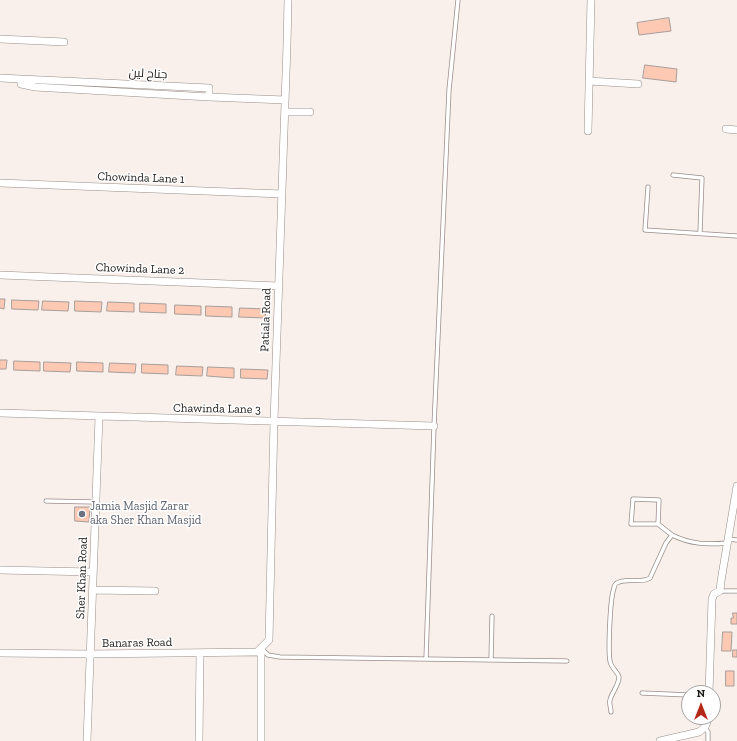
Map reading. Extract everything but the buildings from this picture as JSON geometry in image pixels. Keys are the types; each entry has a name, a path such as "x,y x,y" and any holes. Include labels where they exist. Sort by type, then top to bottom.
{"street":[{"name":"Patiala Road","path":"261,648 269,640 274,421 288,0"},
{"path":"588,131 591,0"},
{"path":"0,39 64,42"},
{"name":"جناح لین","path":"0,78 209,88 209,97"},
{"path":"21,79 21,84 24,86 285,100"},
{"path":"589,81 638,84"},
{"path":"85,82 85,90"},
{"path":"138,85 138,93"},
{"path":"285,112 310,112"},
{"path":"726,129 737,130"},
{"name":"Chowinda Lane 1","path":"0,183 282,194"},
{"name":"Chowinda Lane 2","path":"0,275 279,286"},
{"name":"Chawinda Lane 3","path":"0,413 434,426"},
{"name":"Sher Khan Road","path":"87,741 89,654 93,590 99,417"},
{"path":"709,685 712,603 714,594 720,591 737,486"},
{"path":"0,570 93,572"},
{"path":"93,590 155,591"},
{"path":"261,648 261,741"},
{"name":"Banaras Road","path":"0,653 89,654 257,652 261,648"},
{"path":"199,741 200,653"},
{"path":"660,741 699,732 705,727"}],"lane":[{"path":"426,659 434,426 449,90 458,0"},
{"path":"673,175 702,178 700,233"},
{"path":"648,187 645,230 737,236"},
{"path":"658,524 659,500 633,500 631,524 658,524 672,535 688,542 717,544 737,540"},
{"path":"46,501 96,502"},
{"path":"611,712 610,701 619,679 618,674 612,669 610,662 612,597 614,586 617,583 646,581 650,578 661,552 672,535"},
{"path":"720,591 737,591"},
{"path":"491,660 492,616"},
{"path":"261,648 268,655 280,657 567,661"},
{"path":"642,693 681,695"},
{"path":"705,727 708,732 708,741"}],"place":[{"name":"Jamia Masjid Zarar aka Sher Khan Masjid","path":"82,514"}]}
